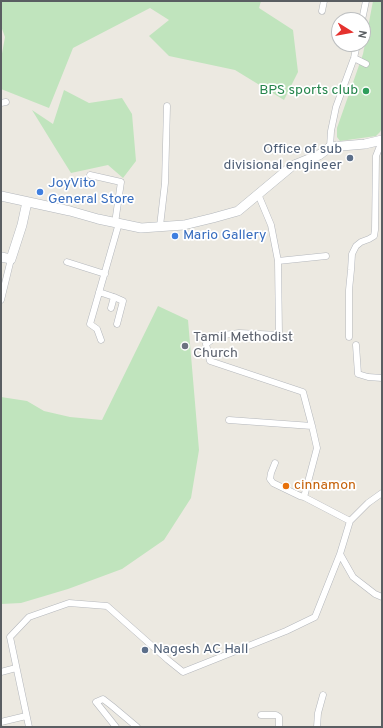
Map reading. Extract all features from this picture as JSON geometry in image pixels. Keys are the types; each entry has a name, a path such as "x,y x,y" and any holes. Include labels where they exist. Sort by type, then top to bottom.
{"street":[{"path":"322,11 324,1"},
{"path":"364,12 366,1"},
{"path":"330,147 331,131 336,107 355,52"},
{"path":"354,58 366,64"},
{"path":"160,226 165,183 167,106"},
{"path":"1,196 141,228 184,225 238,211 292,166 319,155 330,147 365,144 382,140"},
{"path":"349,337 348,290 352,270 352,254 356,246 374,236 376,156 382,140"},
{"path":"90,175 121,182 117,223 105,274 90,324 97,329 101,340"},
{"path":"258,194 271,225 278,262 280,335 239,332 217,336 206,344 210,361 303,392 317,448 304,497"},
{"path":"1,300 27,202"},
{"path":"278,262 326,256"},
{"path":"1,257 11,259"},
{"path":"67,262 105,274"},
{"path":"99,292 123,301 117,324"},
{"path":"111,308 114,297"},
{"path":"356,345 358,374 368,377 382,378"},
{"path":"229,420 312,426"},
{"path":"275,463 270,479 273,483 350,521"},
{"path":"29,727 10,637 30,617 69,603 107,606 183,672 286,631 315,617 340,554 350,521 368,503 382,493"},
{"path":"340,554 353,576 375,594 382,597"},
{"path":"1,672 16,668"},
{"path":"317,727 318,713 323,695"},
{"path":"116,727 96,702 103,699 137,727"},
{"path":"261,715 276,715 279,717 279,727"},
{"path":"1,722 26,716"}],"green space":[{"path":"1,1 261,1 259,8 293,30 298,72 284,100 235,70 169,56 149,36 169,20 150,8 73,48 49,108 1,89 1,59 5,37 1,26"},
{"name":"BPS sports club","path":"373,1 382,1 382,128 376,136 340,141 337,137 337,128 363,52 371,52 371,12"},
{"path":"64,90 89,103 122,98 132,114 136,161 123,178 108,165 71,173 32,110 53,124"},
{"path":"158,306 188,320 199,450 191,498 164,540 122,569 68,589 21,603 1,604 1,397 27,401 44,411 70,417 102,420"}],"place":[{"name":"BPS sports club","path":"366,91"},
{"name":"Office of sub divisional engineer","path":"350,158"},
{"name":"JoyVito General Store","path":"40,192"},
{"name":"Mario Gallery","path":"175,236"},
{"name":"Tamil Methodist Church","path":"185,346"},
{"name":"cinnamon","path":"286,486"},
{"name":"Nagesh AC Hall","path":"145,650"}]}
